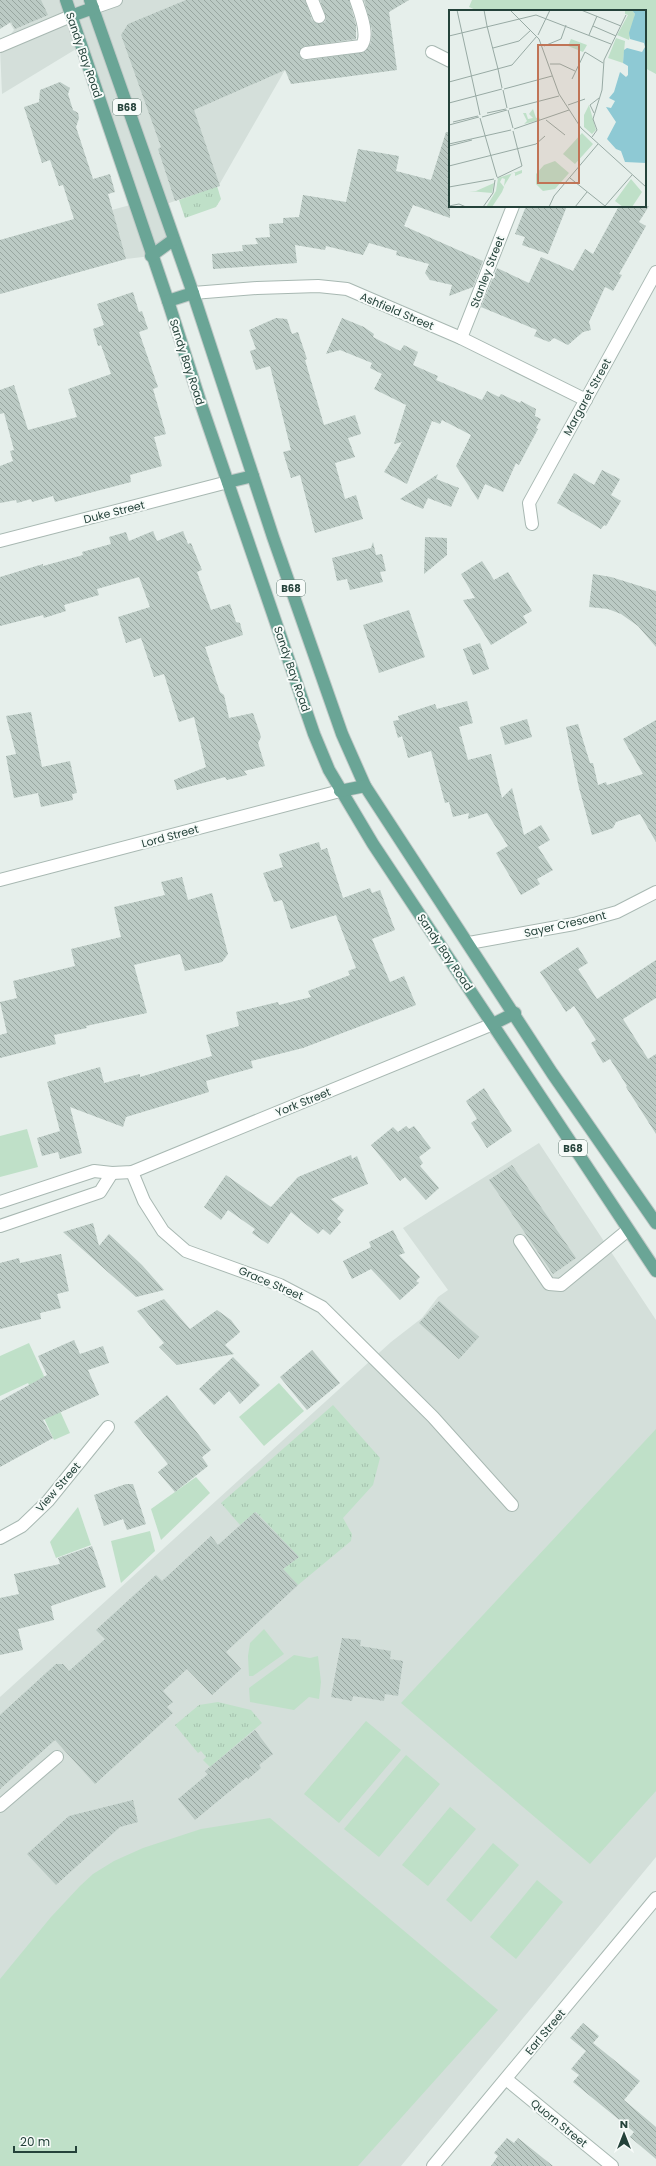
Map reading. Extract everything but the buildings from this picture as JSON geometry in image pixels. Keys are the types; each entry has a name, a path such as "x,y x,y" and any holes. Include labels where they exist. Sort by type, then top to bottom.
{"main road":[{"name":"Sandy Bay Road","path":"66,0 314,734 329,770 340,791 656,1271"},
{"path":"71,16 91,4"},
{"name":"B68","path":"91,4 173,240 193,293 253,476 342,734 365,786 515,1013 552,1073 656,1223"},
{"path":"152,256 173,240"},
{"path":"168,301 193,293"},
{"path":"228,482 253,476"},
{"path":"340,791 365,786"},
{"path":"493,1024 515,1013"}],"street":[{"path":"91,4 116,0"},
{"path":"312,0 319,17"},
{"path":"306,53 361,46 365,40 356,0"},
{"path":"0,46 71,16"},
{"path":"432,52 449,60"},
{"name":"Stanley Street","path":"461,338 513,207"},
{"name":"Margaret Street","path":"532,524 529,503 656,272"},
{"name":"Ashfield Street","path":"193,293 310,286 347,289 461,338 586,400"},
{"name":"Duke Street","path":"0,541 228,482"},
{"name":"Lord Street","path":"0,880 340,791"},
{"name":"Sayer Crescent","path":"469,943 574,924 617,912 656,892"},
{"name":"York Street","path":"0,1202 94,1170 112,1173 132,1172 493,1024"},
{"name":"Grace Street","path":"132,1172 144,1201 163,1231 186,1251 280,1285 322,1307 432,1417 512,1505"},
{"path":"0,1226 100,1192 112,1173"},
{"path":"520,1241 549,1284 561,1285 628,1230"},
{"name":"View Street","path":"0,1538 22,1526 48,1501 108,1427"},
{"path":"0,1806 57,1757"},
{"name":"Earl Street","path":"433,2166 656,1898"},
{"name":"Quorn Street","path":"506,2079 612,2166"}],"shaded area":[{"path":"0,0 299,0 280,56 285,70 219,185 161,206 173,240 151,256 126,259 0,294 0,240 134,204 81,46 2,94 0,48 14,30 2,10"},
{"path":"539,1143 656,1320 656,1857 401,2166 0,2166 0,1697 391,1342 422,1318 438,1297 448,1290 403,1228"}],"green space":[{"path":"472,0 656,0 656,74 646,69 646,10 476,10 469,7"},
{"path":"217,186 221,199 216,207 185,218 179,200"},
{"path":"27,1129 38,1167 0,1177 0,1136"},
{"path":"29,1343 70,1433 54,1440 28,1383 0,1396 0,1356"},
{"path":"279,1383 304,1411 264,1446 239,1417"},
{"path":"333,1405 380,1458 373,1485 343,1518 352,1534 351,1541 298,1585 283,1569 299,1557 256,1512 240,1525 221,1503"},
{"path":"656,1429 656,1791 590,1864 401,1703"},
{"path":"196,1477 210,1493 161,1540 151,1509"},
{"path":"78,1507 91,1545 56,1558 50,1542"},
{"path":"150,1531 155,1551 121,1583 111,1541"},
{"path":"264,1629 284,1654 253,1676 249,1676 248,1656 250,1643"},
{"path":"294,1655 310,1658 318,1656 321,1682 319,1699 309,1697 294,1710 250,1702 249,1688"},
{"path":"218,1702 251,1710 262,1723 210,1767 203,1760 206,1757 201,1751 198,1753 175,1725 199,1705"},
{"path":"366,1721 401,1750 339,1823 304,1794"},
{"path":"406,1755 440,1784 379,1857 344,1829"},
{"path":"450,1807 476,1829 428,1886 402,1865"},
{"path":"270,1818 498,2010 358,2166 0,2166 0,1979 51,1917 80,1886 93,1874 114,1861 143,1848 201,1829"},
{"path":"493,1843 519,1865 471,1922 446,1900"},
{"path":"537,1880 563,1902 516,1959 490,1937"}]}
